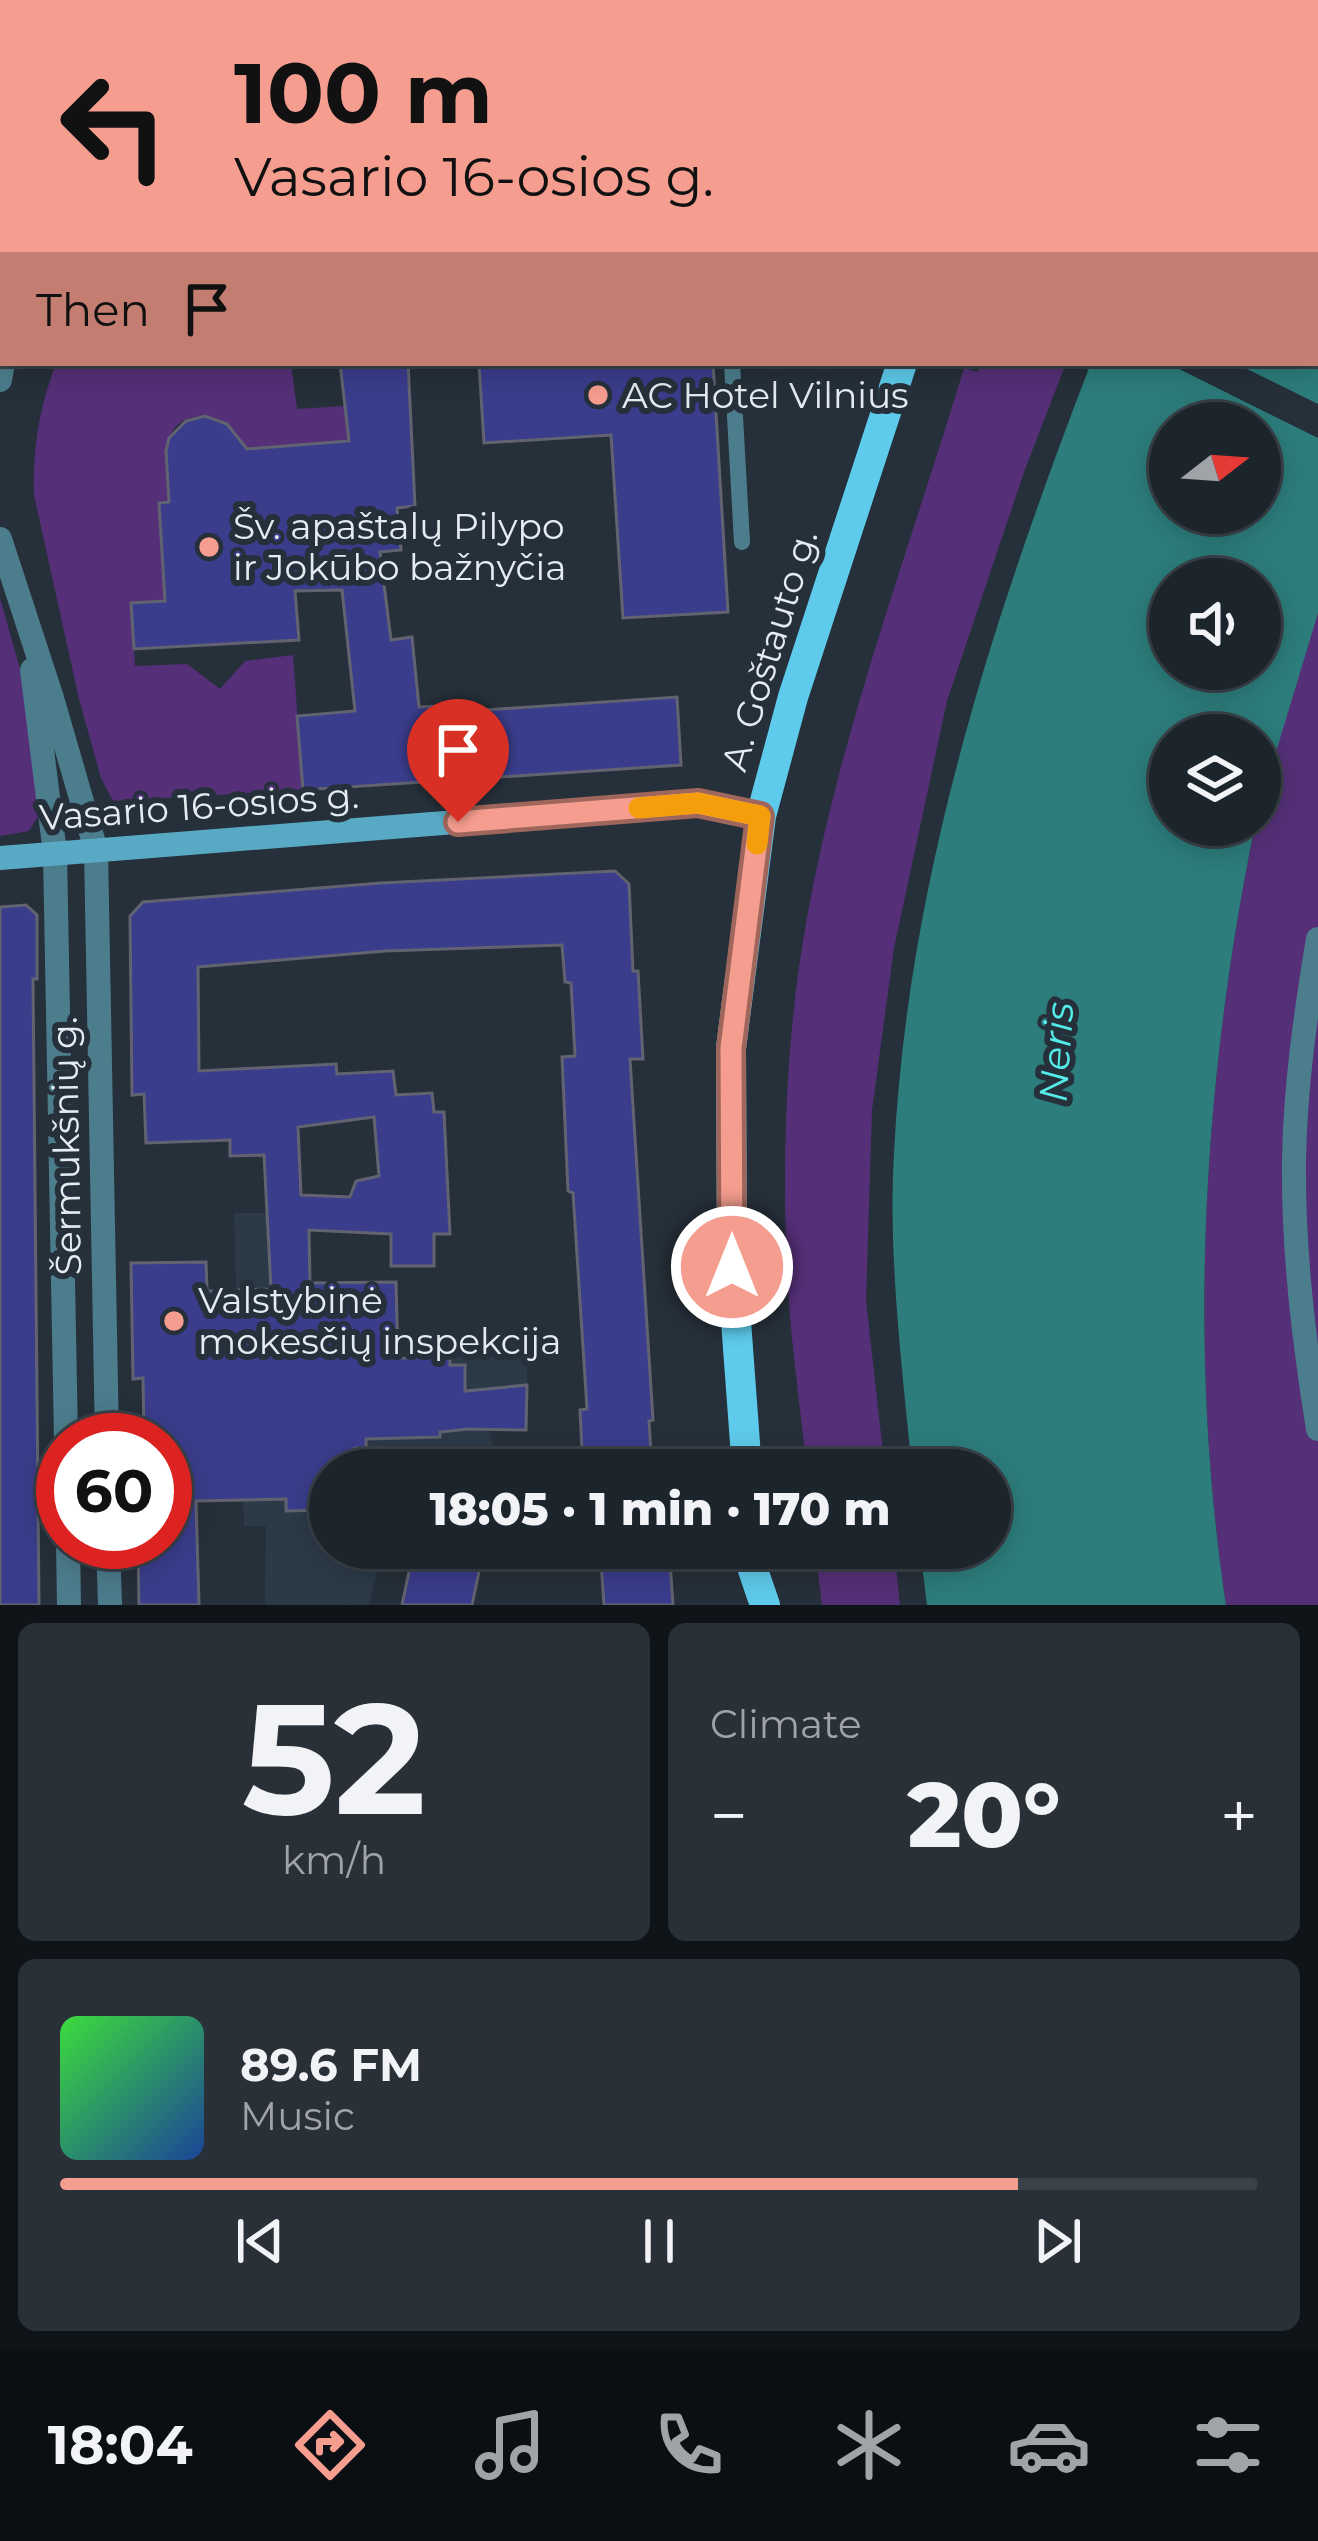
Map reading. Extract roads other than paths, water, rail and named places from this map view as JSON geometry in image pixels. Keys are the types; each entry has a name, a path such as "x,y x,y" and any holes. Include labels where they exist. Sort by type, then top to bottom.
{"main road":[{"name":"A. Goštauto g.","path":"745,1449 732,1267 731,1048 760,816 799,677 901,366"},
{"name":"Vasario 16-osios g.","path":"0,858 698,803 760,816"},
{"path":"746,1605 751,1569"},
{"path":"756,1569 765,1605"}],"street":[{"path":"0,539 25,620"},
{"name":"Šermukšnių g.","path":"25,620 96,850 106,1413"},
{"name":"Šermukšnių g.","path":"25,620 55,853 65,1413"},
{"path":"1318,939 1294,1158 1301,1308 1318,1430"},
{"path":"68,1569 69,1605"},
{"path":"109,1569 110,1605"}],"lane":[{"path":"732,366 742,542"}],"water":[{"name":"Neris","path":"1090,366 1318,366 1318,613 1281,735 1281,714 1149,714 1149,846 1251,846 1223,1018 1206,1214 1207,1410 1226,1605 927,1605 923,1569 1011,1569 1011,1449 910,1449 897,1312 893,1192 902,1051 937,849 989,652"}],"place":[{"name":"AC Hotel Vilnius","path":"598,395"},
{"name":"Šv. apaštalų Pilypo ir Jokūbo bažnyčia","path":"209,547"},
{"name":"Valstybinė mokesčių inspekcija","path":"174,1321"}]}
